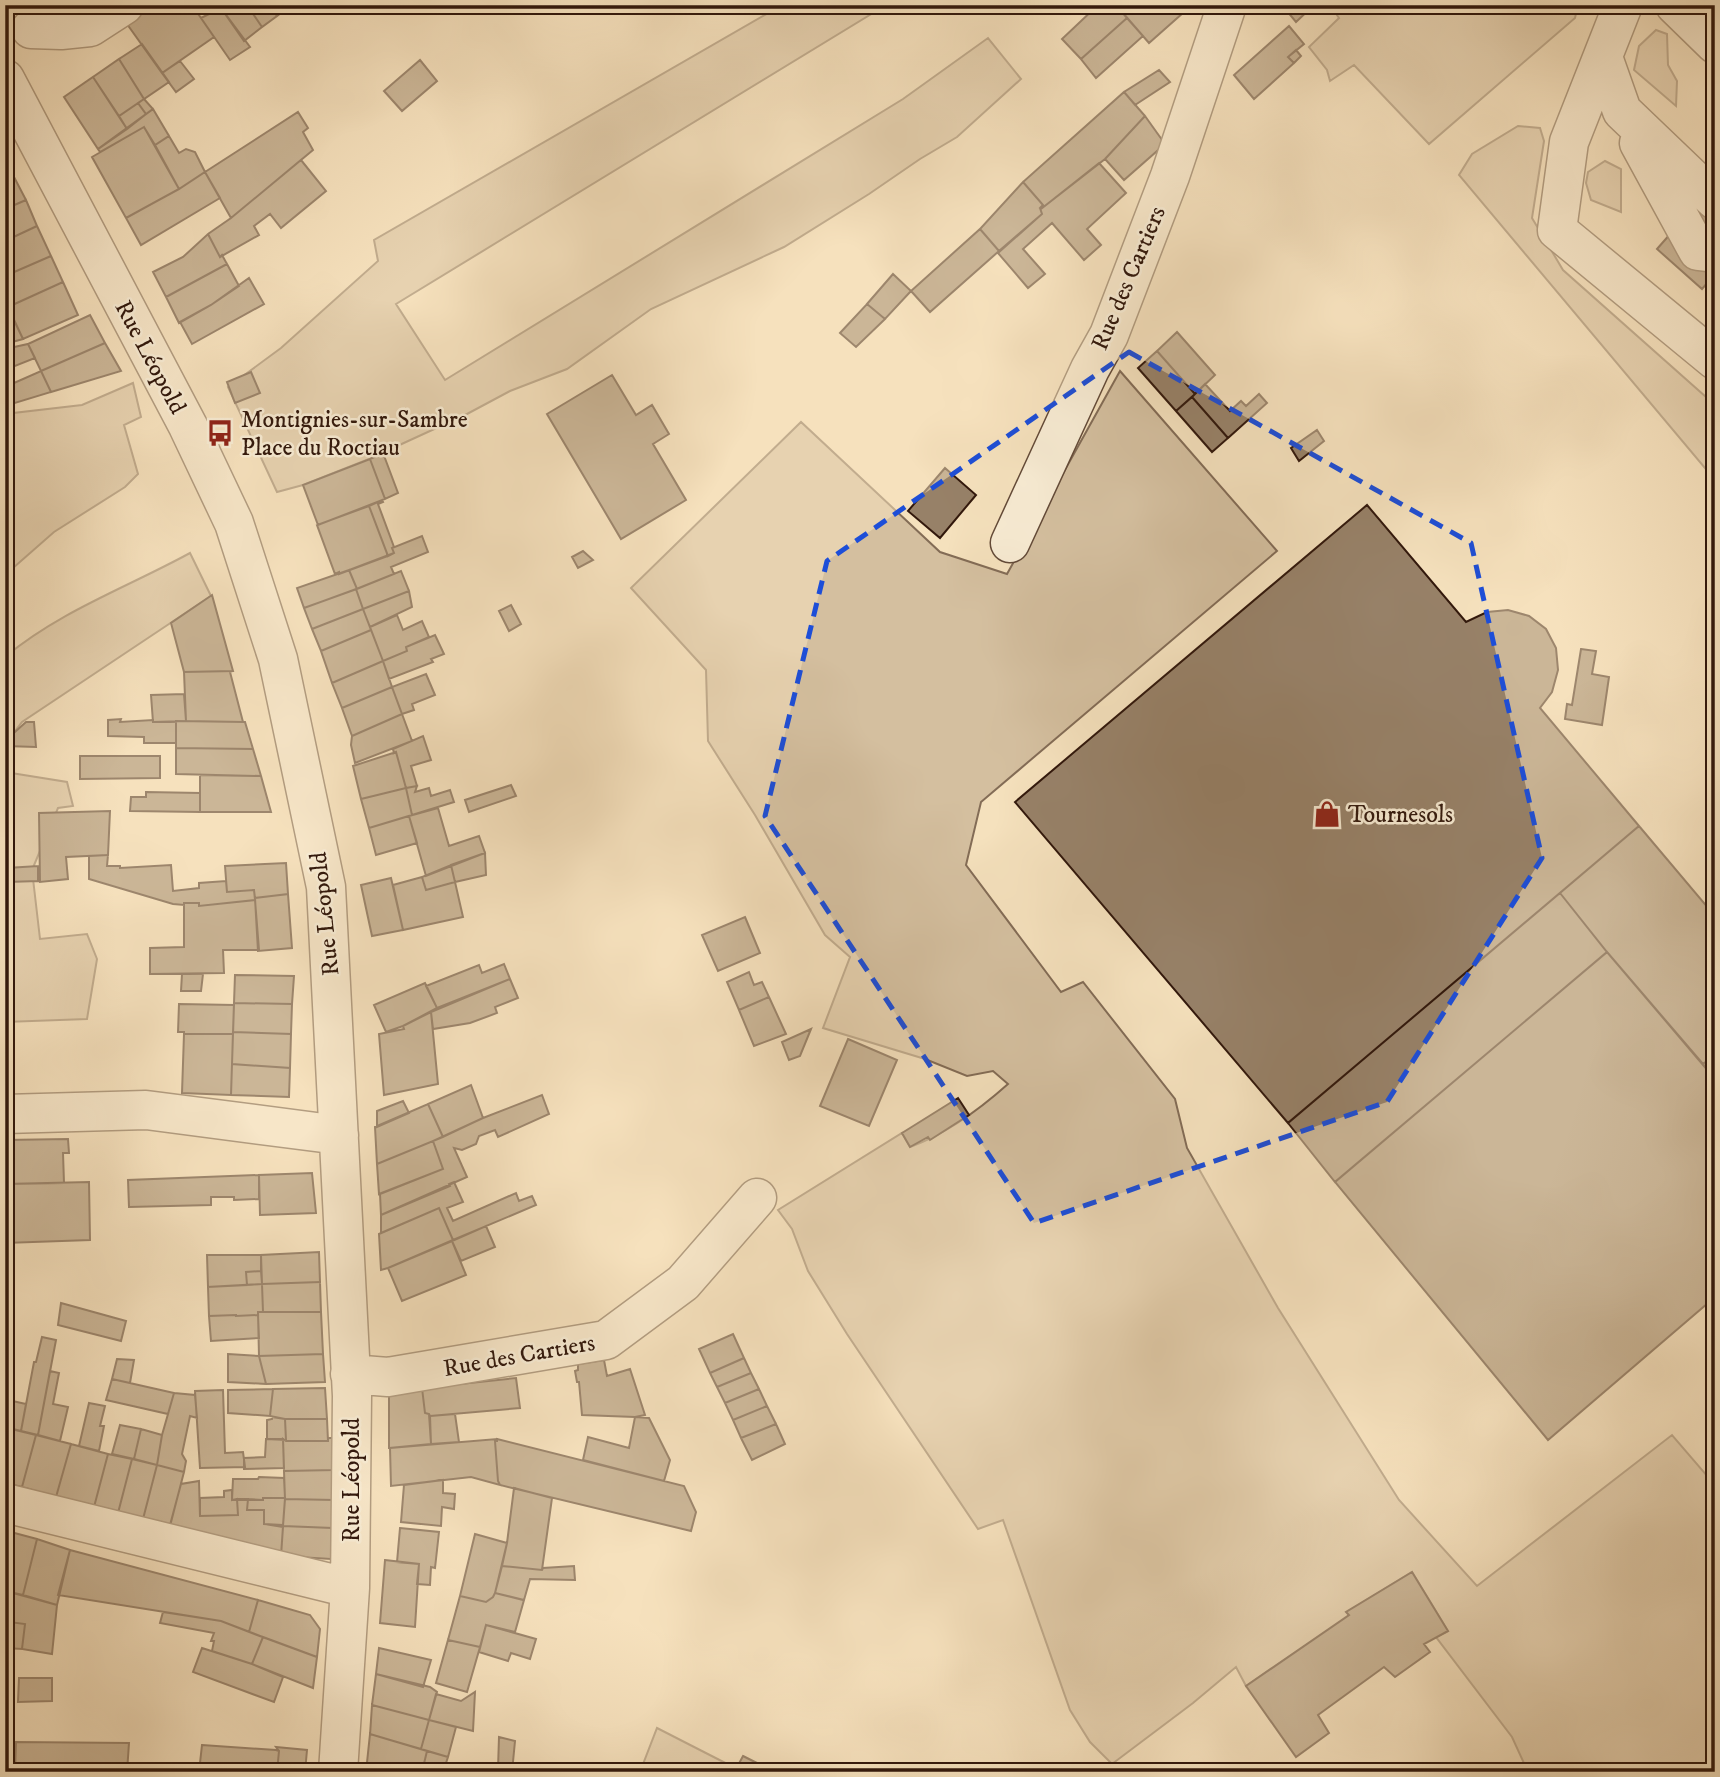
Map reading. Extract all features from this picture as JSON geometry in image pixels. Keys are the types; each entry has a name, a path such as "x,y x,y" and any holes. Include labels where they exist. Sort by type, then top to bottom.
{"street":[{"path":"5,64 20,52 27,41 30,17 61,30 90,27 124,5"},
{"name":"Rue des Cartiers","path":"1010,543 1090,369 1109,335 1170,176 1227,5"},
{"path":"1623,5 1569,142 1557,230 1715,359"},
{"path":"1692,19 1715,44"},
{"path":"1692,19 1715,62"},
{"path":"1603,57 1622,111 1698,251 1715,253"},
{"name":"Rue Léopold","path":"5,79 188,426 234,523 278,659 326,887 352,1396 350,1588 338,1772"},
{"path":"1622,111 1715,162"},
{"path":"1622,111 1715,200"},
{"path":"5,1114 146,1110 339,1135"},
{"name":"Rue des Cartiers","path":"350,1374 388,1377 606,1340 683,1283 757,1198"},
{"path":"5,1503 350,1588"}],"highlighted area":[{"path":"1129,352 1471,543 1542,858 1387,1102 1034,1223 765,816 827,561"}],"shaded area":[{"path":"782,5 886,5 396,304 445,380 903,99 988,38 1021,79 957,137 869,194 784,247 651,309 567,369 510,391 369,459 303,485 277,492 228,387 281,348 378,261 374,240"},
{"path":"1330,5 1578,5 1575,18 1429,144 1354,65 1330,81 1327,70 1309,47 1339,18"},
{"path":"1656,30 1667,34 1668,65 1677,81 1676,106 1634,70 1639,46"},
{"path":"1518,126 1540,128 1544,141 1532,218 1563,270 1715,405 1715,480 1459,175 1472,154"},
{"path":"1605,161 1621,169 1621,212 1591,200 1586,183 1588,172"},
{"path":"1120,371 1277,551 981,802 966,865 1061,992 1083,982 1175,1099 1187,1148 1278,1308 1399,1500 1477,1586 1672,1435 1715,1485 1715,1754 1700,1772 1528,1772 1512,1737 1436,1637 1448,1631 1412,1572 1347,1612 1349,1616 1246,1686 1236,1667 1112,1764 1090,1742 1070,1710 1003,1520 978,1529 847,1334 808,1271 792,1229 778,1210 902,1133 910,1147 937,1135 1008,1084 993,1071 967,1076 925,1059 823,1028 850,957 825,935 708,741 706,670 631,588 801,422 940,552 1007,574"},
{"path":"133,383 141,417 124,425 138,474 125,487 54,532 5,575 5,414 82,405"},
{"path":"190,553 211,596 22,722 5,744 5,657 71,613"},
{"path":"5,772 67,782 73,806 58,808 32,870 40,939 87,934 97,959 87,1019 5,1022"},
{"path":"657,1728 743,1772 640,1772"}],"building":[{"path":"154,5 192,5 214,37 162,73 127,24"},
{"path":"225,5 247,5 262,27 244,41 221,8"},
{"path":"247,5 269,5 277,16 262,27"},
{"path":"269,5 291,5 277,16"},
{"path":"1098,5 1116,5 1127,18 1081,59 1062,39"},
{"path":"1116,5 1192,5 1149,43"},
{"path":"1282,5 1314,5 1296,22"},
{"path":"221,8 250,47 230,60 201,18"},
{"path":"1127,18 1143,36 1096,78 1081,59"},
{"path":"1289,26 1304,44 1288,57 1294,63 1254,99 1234,75"},
{"path":"142,44 169,82 144,99 119,59"},
{"path":"1296,50 1301,56 1294,63 1288,57"},
{"path":"119,59 144,99 119,116 93,77"},
{"path":"420,60 437,81 402,111 384,91"},
{"path":"180,61 194,79 176,92 162,73"},
{"path":"1159,70 1170,82 1135,105 1124,92"},
{"path":"93,77 127,129 98,149 64,97"},
{"path":"1124,92 1145,116 1105,159 1041,209 1043,205 1023,182"},
{"path":"144,99 153,109 146,114 138,103"},
{"path":"138,103 146,114 127,129 119,116"},
{"path":"153,109 169,136 155,145 144,127 100,152 98,149"},
{"path":"298,112 308,128 303,132 313,150 231,218 205,172"},
{"path":"1145,116 1165,144 1124,180 1105,159"},
{"path":"144,127 179,189 126,218 92,157"},
{"path":"169,136 179,153 186,149 195,152 205,172 179,189 155,145"},
{"path":"5,159 14,177 5,181"},
{"path":"301,160 326,191 281,228 270,214 254,226 259,235 220,257 208,234"},
{"path":"1099,163 1126,193 1087,229 1101,245 1084,260 1052,223 1023,249 1045,274 1028,288 998,253 1042,214 1040,208"},
{"path":"205,172 220,198 141,245 126,218"},
{"path":"14,177 26,200 5,209 5,181"},
{"path":"1023,182 1043,205 1040,208 1042,214 999,251 980,229"},
{"path":"1715,183 1715,274 1702,289 1657,249"},
{"path":"26,200 37,226 5,241 5,209"},
{"path":"37,226 51,256 5,276 5,241"},
{"path":"980,229 999,251 930,312 911,291"},
{"path":"208,234 220,257 222,255 227,264 166,297 153,272 183,257"},
{"path":"51,256 63,282 8,307 5,301 5,276"},
{"path":"227,264 239,286 179,323 166,297"},
{"path":"893,274 911,291 885,319 867,304"},
{"path":"249,278 264,304 192,344 180,322 211,305"},
{"path":"63,282 78,315 23,339 8,307"},
{"path":"867,304 885,319 856,347 840,333"},
{"path":"9,310 23,339 5,344 5,312"},
{"path":"90,315 105,343 41,371 28,344"},
{"path":"1177,332 1215,375 1195,394 1157,351"},
{"path":"105,343 121,371 51,392 41,371"},
{"path":"28,344 35,358 7,369 9,377 5,378 5,349"},
{"path":"1157,351 1195,394 1176,411 1138,368"},
{"path":"41,371 51,392 5,406 5,387"},
{"path":"251,372 260,393 235,403 227,382"},
{"path":"612,375 636,415 652,405 669,434 653,444 686,500 621,539 547,414"},
{"path":"1205,384 1230,411 1241,401 1246,406 1259,394 1267,403 1228,438 1192,397"},
{"path":"1192,397 1228,438 1212,452 1176,411"},
{"path":"1317,430 1324,441 1299,461 1291,448"},
{"path":"383,453 398,493 385,499 370,459"},
{"path":"370,459 385,499 318,525 303,485"},
{"path":"945,468 976,495 940,538 908,511"},
{"path":"382,500 383,502 378,504 394,547 394,553 388,556 369,506"},
{"name":"Tournesols","path":"1367,505 1466,622 1487,612 1508,610 1529,616 1546,629 1556,648 1558,670 1552,692 1540,708 1639,826 1288,1123 1015,802"},
{"path":"369,506 388,556 335,574 317,525"},
{"path":"422,536 428,552 391,567 394,574 357,589 349,570 394,553 392,548"},
{"path":"583,551 593,560 578,568 572,557"},
{"path":"349,570 357,589 304,608 297,588"},
{"path":"401,571 409,591 363,609 356,589"},
{"path":"356,589 363,609 312,629 304,608"},
{"path":"409,591 412,607 370,627 363,609"},
{"path":"212,595 233,671 184,672 171,623"},
{"path":"511,605 521,624 509,631 499,611"},
{"path":"363,609 371,630 321,651 312,629"},
{"path":"397,615 403,630 422,621 429,637 406,647 407,651 383,661 370,627"},
{"path":"371,630 383,661 332,683 321,651"},
{"path":"435,635 444,654 431,659 433,662 389,679 383,661 407,651 406,647"},
{"path":"1581,649 1596,651 1592,674 1609,677 1602,725 1565,719 1567,704 1572,705"},
{"path":"383,661 392,687 342,708 332,683"},
{"path":"233,671 230,672 243,722 186,721 184,672"},
{"path":"426,674 435,695 412,704 414,710 402,714 392,687"},
{"path":"392,687 402,714 352,736 342,708"},
{"path":"184,694 186,721 153,722 151,695"},
{"path":"402,714 412,741 355,763 352,736"},
{"path":"121,719 120,722 176,722 176,743 144,743 144,737 108,736 108,720"},
{"path":"176,721 245,722 253,749 176,748"},
{"path":"26,722 34,722 36,747 5,746 5,741"},
{"path":"423,736 431,760 411,766 417,786 406,788 393,749"},
{"path":"176,748 253,749 261,776 176,774"},
{"path":"396,752 406,788 361,799 353,766"},
{"path":"80,756 160,756 160,778 80,779"},
{"path":"200,775 261,776 271,812 200,812"},
{"path":"511,785 516,796 469,812 465,800"},
{"path":"417,786 415,792 429,788 431,796 450,790 454,802 412,815 406,788"},
{"path":"406,788 412,815 369,828 361,799"},
{"path":"146,792 200,793 200,812 130,811 131,797 146,797"},
{"path":"438,808 449,846 479,836 485,853 426,876 409,816"},
{"path":"110,811 108,855 66,857 68,879 40,882 39,813"},
{"path":"409,816 417,843 376,855 369,828"},
{"path":"1639,826 1715,916 1715,1055 1703,1064 1560,893"},
{"path":"485,853 486,875 455,882 451,865"},
{"path":"108,855 107,866 120,868 171,865 173,891 199,888 199,883 226,881 227,892 254,890 255,900 199,906 199,903 173,904 89,879 89,856"},
{"path":"286,863 288,894 255,898 254,890 227,892 225,866"},
{"path":"451,865 455,882 426,890 422,877"},
{"path":"38,866 38,881 7,882 7,868"},
{"path":"422,877 426,890 455,882 463,917 403,930 393,885"},
{"path":"391,878 403,930 372,936 361,885"},
{"path":"1560,893 1607,952 1335,1182 1288,1123"},
{"path":"288,894 292,948 258,951 255,898"},
{"path":"255,900 259,950 223,950 224,973 150,974 150,948 184,947 184,903 199,903 199,906"},
{"path":"745,917 760,953 718,971 702,935"},
{"path":"1607,952 1715,1079 1715,1297 1548,1440 1335,1182"},
{"path":"504,964 510,979 437,1008 426,986 479,965 482,973"},
{"path":"749,972 754,985 762,982 769,997 739,1010 727,982"},
{"path":"182,974 203,974 201,991 181,991"},
{"path":"235,975 294,976 292,1004 234,1003"},
{"path":"510,979 518,998 495,1007 497,1013 470,1023 433,1029 431,1012"},
{"path":"425,983 437,1008 386,1032 374,1005"},
{"path":"769,997 786,1034 754,1046 739,1010"},
{"path":"234,1003 292,1004 291,1034 233,1032"},
{"path":"179,1004 234,1005 233,1034 178,1032"},
{"path":"431,1012 438,1084 384,1095 379,1034 404,1029 403,1026"},
{"path":"811,1029 800,1056 789,1060 782,1042"},
{"path":"233,1032 291,1034 290,1068 232,1064"},
{"path":"184,1034 233,1034 231,1095 182,1093"},
{"path":"848,1039 897,1060 869,1126 820,1106"},
{"path":"1715,1055 1715,1079 1703,1064"},
{"path":"232,1064 290,1068 289,1097 231,1095"},
{"path":"471,1085 483,1118 443,1137 428,1104"},
{"path":"542,1095 549,1114 498,1137 495,1130 479,1136 476,1144 462,1150 454,1148 467,1177 381,1215 380,1194 443,1169 433,1141"},
{"path":"958,1098 969,1115 930,1140 928,1137 910,1147 902,1133"},
{"path":"403,1101 409,1113 377,1127 377,1111"},
{"path":"428,1104 443,1137 377,1164 375,1127"},
{"path":"68,1139 69,1153 63,1153 64,1183 5,1184 5,1140"},
{"path":"433,1141 443,1169 379,1194 377,1164"},
{"path":"312,1173 316,1213 260,1215 259,1175"},
{"path":"259,1175 259,1199 211,1197 211,1205 129,1207 128,1180"},
{"path":"89,1182 90,1240 5,1243 5,1184"},
{"path":"454,1182 463,1202 447,1208 453,1221 516,1193 519,1201 532,1196 536,1205 453,1240 439,1208 381,1233 381,1215"},
{"path":"439,1208 453,1240 381,1270 379,1234"},
{"path":"486,1226 495,1247 461,1261 452,1241"},
{"path":"452,1241 466,1275 402,1301 388,1268"},
{"path":"319,1252 320,1282 262,1284 261,1255"},
{"path":"207,1255 261,1255 261,1271 246,1272 247,1285 208,1287"},
{"path":"261,1271 262,1284 247,1285 246,1272"},
{"path":"320,1282 321,1312 263,1312 262,1284"},
{"path":"262,1284 263,1312 258,1312 258,1315 209,1316 208,1287"},
{"path":"61,1303 126,1321 121,1341 58,1325"},
{"path":"258,1312 321,1312 323,1354 259,1356"},
{"path":"258,1315 259,1338 211,1341 209,1316"},
{"path":"733,1334 744,1358 710,1373 699,1349"},
{"path":"42,1337 56,1340 38,1435 21,1431 34,1362"},
{"path":"228,1354 259,1356 266,1384 228,1382"},
{"path":"323,1354 325,1382 266,1384 259,1356"},
{"path":"744,1358 751,1373 717,1387 710,1373"},
{"path":"117,1359 134,1360 130,1383 112,1379"},
{"path":"604,1360 607,1376 630,1369 645,1415 582,1415 579,1382 575,1371 578,1370 578,1364"},
{"path":"50,1371 59,1373 53,1404 68,1407 60,1441 38,1435"},
{"path":"751,1373 759,1389 725,1403 717,1387"},
{"path":"516,1378 520,1408 430,1416 425,1413 422,1388"},
{"path":"112,1379 174,1393 168,1414 106,1400"},
{"path":"325,1388 327,1419 285,1419 270,1416 273,1389"},
{"path":"422,1388 425,1413 429,1414 431,1444 389,1448 389,1392"},
{"path":"273,1389 270,1416 228,1413 228,1390"},
{"path":"759,1389 767,1406 733,1420 725,1403"},
{"path":"223,1390 225,1453 243,1452 245,1467 200,1468 195,1391"},
{"path":"174,1393 195,1395 197,1418 190,1416 182,1454 186,1461 184,1472 157,1465"},
{"path":"8,1400 26,1404 21,1431 5,1427"},
{"path":"89,1403 105,1406 100,1426 104,1426 99,1451 79,1446"},
{"path":"767,1406 776,1424 741,1438 733,1420"},
{"path":"455,1414 459,1442 431,1444 430,1416"},
{"path":"272,1417 285,1419 286,1440 267,1439 267,1420"},
{"path":"635,1417 649,1418 670,1460 664,1481 583,1460 588,1437 629,1448"},
{"path":"285,1419 327,1419 328,1441 286,1441"},
{"path":"776,1424 785,1444 752,1460 741,1438"},
{"path":"120,1425 141,1429 134,1459 112,1454"},
{"path":"7,1428 36,1435 22,1487 5,1483"},
{"path":"141,1429 162,1435 157,1465 134,1459"},
{"path":"36,1435 71,1444 56,1497 22,1487"},
{"path":"328,1438 336,1438 335,1470 284,1471 283,1439 328,1441"},
{"path":"266,1439 283,1439 284,1468 244,1469 244,1458 265,1457"},
{"path":"497,1439 684,1486 696,1512 691,1531 500,1485 495,1441"},
{"path":"497,1439 495,1441 500,1485 471,1477 391,1486 390,1448"},
{"path":"71,1444 108,1454 94,1507 56,1497"},
{"path":"108,1454 132,1459 118,1513 94,1507"},
{"path":"132,1459 157,1465 143,1519 118,1513"},
{"path":"157,1465 184,1472 170,1526 143,1519"},
{"path":"335,1470 334,1500 285,1499 284,1471"},
{"path":"284,1478 285,1498 232,1500 233,1479"},
{"path":"443,1480 443,1493 455,1494 454,1509 442,1507 441,1526 401,1522 404,1485"},
{"path":"199,1481 200,1516 238,1515 237,1499 248,1499 247,1510 264,1510 264,1524 283,1527 281,1556 170,1525 181,1484"},
{"path":"514,1488 552,1498 542,1570 502,1566"},
{"path":"232,1490 232,1500 237,1499 238,1515 200,1516 200,1498 224,1497 224,1491"},
{"path":"285,1498 283,1525 264,1524 264,1510 247,1510 248,1499"},
{"path":"285,1499 334,1500 332,1528 283,1526"},
{"path":"283,1526 332,1528 331,1559 281,1556"},
{"path":"400,1528 439,1532 430,1585 417,1584 419,1564 397,1562"},
{"path":"7,1531 37,1539 23,1595 5,1591"},
{"path":"475,1534 507,1543 495,1593 486,1602 460,1596"},
{"path":"37,1539 70,1550 57,1605 23,1595"},
{"path":"70,1550 258,1600 249,1632 221,1621 58,1595"},
{"path":"385,1560 419,1564 415,1627 380,1623"},
{"path":"502,1566 542,1570 574,1566 575,1580 530,1579 523,1600 495,1593"},
{"path":"1412,1572 1448,1631 1424,1644 1430,1652 1395,1677 1384,1667 1318,1715 1329,1733 1296,1757 1246,1686 1349,1615 1346,1612"},
{"path":"5,1591 13,1593 9,1622 25,1624 22,1649 5,1648"},
{"path":"13,1593 57,1605 52,1654 22,1649 25,1624 9,1622"},
{"path":"495,1593 524,1600 515,1632 486,1625 480,1647 448,1640 460,1596 486,1602"},
{"path":"258,1600 310,1615 320,1629 317,1657 249,1632"},
{"path":"163,1612 221,1621 263,1637 252,1664 212,1651 214,1633 160,1623"},
{"path":"486,1625 536,1639 530,1659 511,1653 508,1661 479,1652"},
{"path":"263,1637 317,1657 313,1688 252,1664"},
{"path":"448,1640 480,1647 467,1692 436,1683"},
{"path":"202,1648 283,1677 274,1702 193,1672"},
{"path":"379,1648 431,1660 423,1687 376,1674"},
{"path":"376,1674 430,1687 437,1692 429,1720 372,1705"},
{"path":"19,1678 52,1678 52,1701 18,1702"},
{"path":"475,1692 473,1731 429,1720 436,1694 461,1701"},
{"path":"372,1705 429,1720 421,1749 370,1734"},
{"path":"429,1720 456,1727 448,1757 421,1749"},
{"path":"370,1734 427,1751 422,1772 366,1772"},
{"path":"499,1737 515,1741 512,1772 498,1769"},
{"path":"16,1742 129,1743 127,1772 15,1772"},
{"path":"202,1745 279,1751 277,1772 199,1772"},
{"path":"276,1747 307,1750 305,1772 277,1772 279,1751"},
{"path":"427,1751 448,1757 443,1772 422,1772"},
{"path":"743,1756 759,1764 754,1772 740,1772 736,1769"}],"place":[{"name":"Montignies-sur-Sambre Place du Roctiau","path":"220,433"},
{"name":"Tournesols","path":"1327,814"}]}
